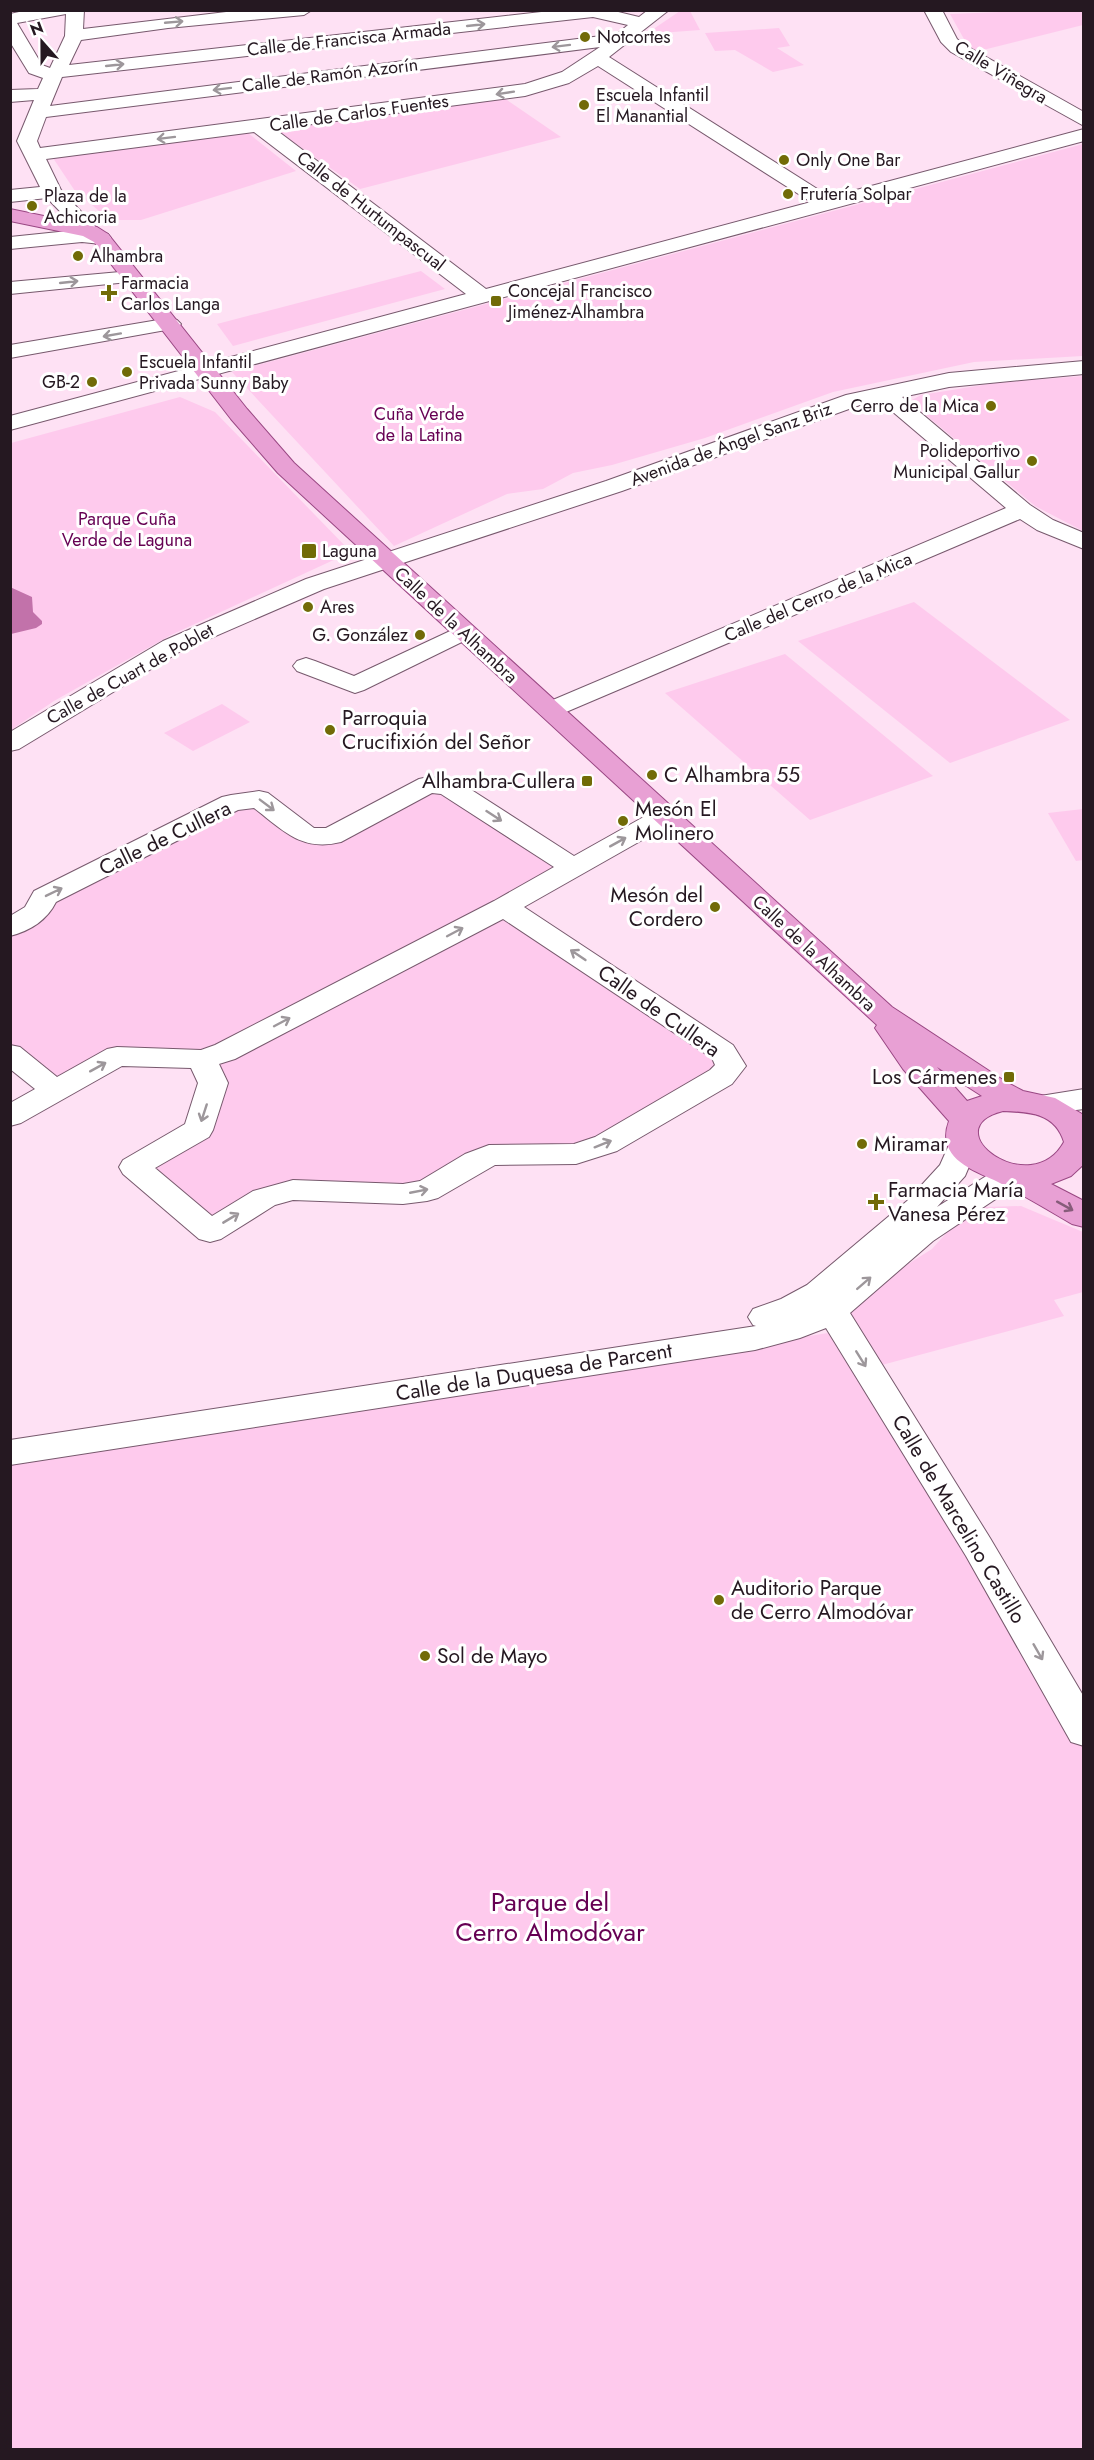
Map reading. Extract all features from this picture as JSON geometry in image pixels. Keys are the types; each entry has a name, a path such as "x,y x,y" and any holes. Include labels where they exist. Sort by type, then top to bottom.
{"main road":[{"path":"10,215 96,235"},
{"name":"Calle de la Alhambra","path":"96,235 207,370 239,414 286,468 881,1014 939,1052 966,1074 1012,1098"},
{"name":"Calle de la Alhambra","path":"881,1014 914,1062 937,1085 963,1132"},
{"path":"1010,1175 1035,1176 1057,1170 1073,1159 1081,1147 1074,1124 1045,1104 1012,1098 983,1104 963,1132 973,1159 990,1169 1010,1175 1083,1216"}],"street":[{"path":"10,12 21,10"},
{"path":"10,19 60,10"},
{"path":"25,149 55,73 74,36 75,10"},
{"name":"Calle de Carlos Fuentes","path":"25,149 259,126 525,90 560,80 598,58 661,10"},
{"name":"Calle Viñegra","path":"933,10 950,42 957,48 1083,120"},
{"path":"74,36 168,22 291,11"},
{"name":"Calle de Francisca Armada","path":"55,73 593,12 641,23"},
{"path":"10,26 35,69 55,73"},
{"name":"Calle de Ramón Azorín","path":"10,96 43,102 49,112 620,39"},
{"path":"598,58 826,204"},
{"name":"Calle de Hurtumpascual","path":"259,126 482,297"},
{"path":"10,423 1083,135"},
{"name":"Calle de la Alhambra","path":"25,149 52,192 96,235"},
{"path":"10,196 52,192"},
{"path":"10,243 96,235"},
{"path":"10,288 131,277"},
{"path":"10,352 170,324"},
{"name":"Avenida de Ángel Sanz Briz","path":"387,560 614,486 819,412 884,393 949,380 1083,367"},
{"path":"884,393 1022,510 1045,525 1083,542"},
{"name":"Calle del Cerro de la Mica","path":"550,710 1022,510"},
{"name":"Calle de Cuart de Poblet","path":"10,743 172,646 290,593 387,560"},
{"path":"306,666 355,686 463,632"},
{"name":"Calle de Cullera","path":"10,928 37,912 44,897 231,803 249,799 259,799 308,836 331,836 428,785 447,786 572,867"},
{"path":"10,1116 117,1056 202,1059 225,1052 504,907 664,816"},
{"name":"Calle de Cullera","path":"202,1059 213,1083 198,1130 134,1167 210,1231 264,1198 293,1191 402,1194 427,1191 489,1155 576,1154 606,1144 721,1077 731,1066 723,1052 504,907"},
{"path":"10,1054 55,1090"},
{"path":"1045,1104 1083,1099"},
{"name":"Calle de la Duquesa de Parcent","path":"10,1434 742,1322 773,1315 818,1293 918,1208 954,1169 963,1132"},
{"name":"Calle de la Duquesa de Parcent","path":"10,1453 755,1338 789,1330 819,1318 920,1234 1010,1175"},
{"name":"Calle de Marcelino Castillo","path":"831,1309 978,1547 1083,1731"}],"green space":[{"path":"680,11 690,11 700,30 646,34"},
{"path":"1083,11 1083,25 979,51 969,48 950,14"},
{"path":"779,28 790,46 777,48 804,65 773,72 735,50 715,51 705,33"},
{"path":"504,98 561,137 360,189 275,129"},
{"path":"248,133 296,171 141,220 110,220 75,191 53,158"},
{"name":"Cuña Verde de la Latina","path":"1083,144 1083,356 974,362 833,392 705,438 612,465 573,473 543,489 507,494 394,546 232,372"},
{"path":"421,271 445,289 233,346 217,324"},
{"name":"Polideportivo Municipal Gallur","path":"1083,376 1083,531 1035,506 927,416 912,400 921,395 995,383"},
{"name":"Parque Cuña Verde de Laguna","path":"180,397 215,412 351,552 171,635 54,701 11,730 11,443"},
{"path":"914,602 1070,720 950,763 798,641"},
{"path":"785,654 933,776 810,820 665,693"},
{"path":"222,704 250,722 193,751 164,733"},
{"path":"428,785 572,867 504,906 731,1066 606,1144 489,1155 443,1183 293,1191 210,1231 134,1167 198,1130 202,1059 117,1057 55,1090 11,1054 11,928 44,897 249,799 308,836 331,836"},
{"path":"1083,809 1083,860 1076,861 1048,813"},
{"path":"1021,1206 1083,1232 1083,1292 1054,1300 1064,1316 867,1369 832,1312 932,1249 960,1218 985,1207"},
{"name":"Parque del Cerro Almodóvar","path":"828,1333 1083,1744 1083,2449 11,2450 11,1463"}],"shaded area":[{"path":"10,587 32,597 33,612 42,624 36,628 11,634"}],"place":[{"name":"Notcortes","path":"585,37"},
{"name":"Escuela Infantil El Manantial","path":"584,105"},
{"name":"Only One Bar","path":"784,160"},
{"name":"Frutería Solpar","path":"788,194"},
{"name":"Plaza de la Achicoria","path":"32,206"},
{"name":"Alhambra","path":"78,256"},
{"name":"Farmacia Carlos Langa","path":"109,293"},
{"name":"Concejal Francisco Jiménez-Alhambra","path":"496,301"},
{"name":"Escuela Infantil Privada Sunny Baby","path":"127,372"},
{"name":"GB-2","path":"92,382"},
{"name":"Cerro de la Mica","path":"991,406"},
{"name":"Polideportivo Municipal Gallur","path":"1032,461"},
{"name":"Laguna","path":"309,551"},
{"name":"Ares","path":"308,607"},
{"name":"G. González","path":"420,635"},
{"name":"Parroquia Crucifixión del Señor","path":"330,730"},
{"name":"C Alhambra 55","path":"652,775"},
{"name":"Alhambra-Cullera","path":"587,781"},
{"name":"Mesón El Molinero","path":"623,821"},
{"name":"Mesón del Cordero","path":"715,907"},
{"name":"Los Cármenes","path":"1009,1077"},
{"name":"Miramar","path":"862,1144"},
{"name":"Farmacia María Vanesa Pérez","path":"876,1202"},
{"name":"Auditorio Parque de Cerro Almodóvar","path":"719,1600"},
{"name":"Sol de Mayo","path":"425,1656"}]}
